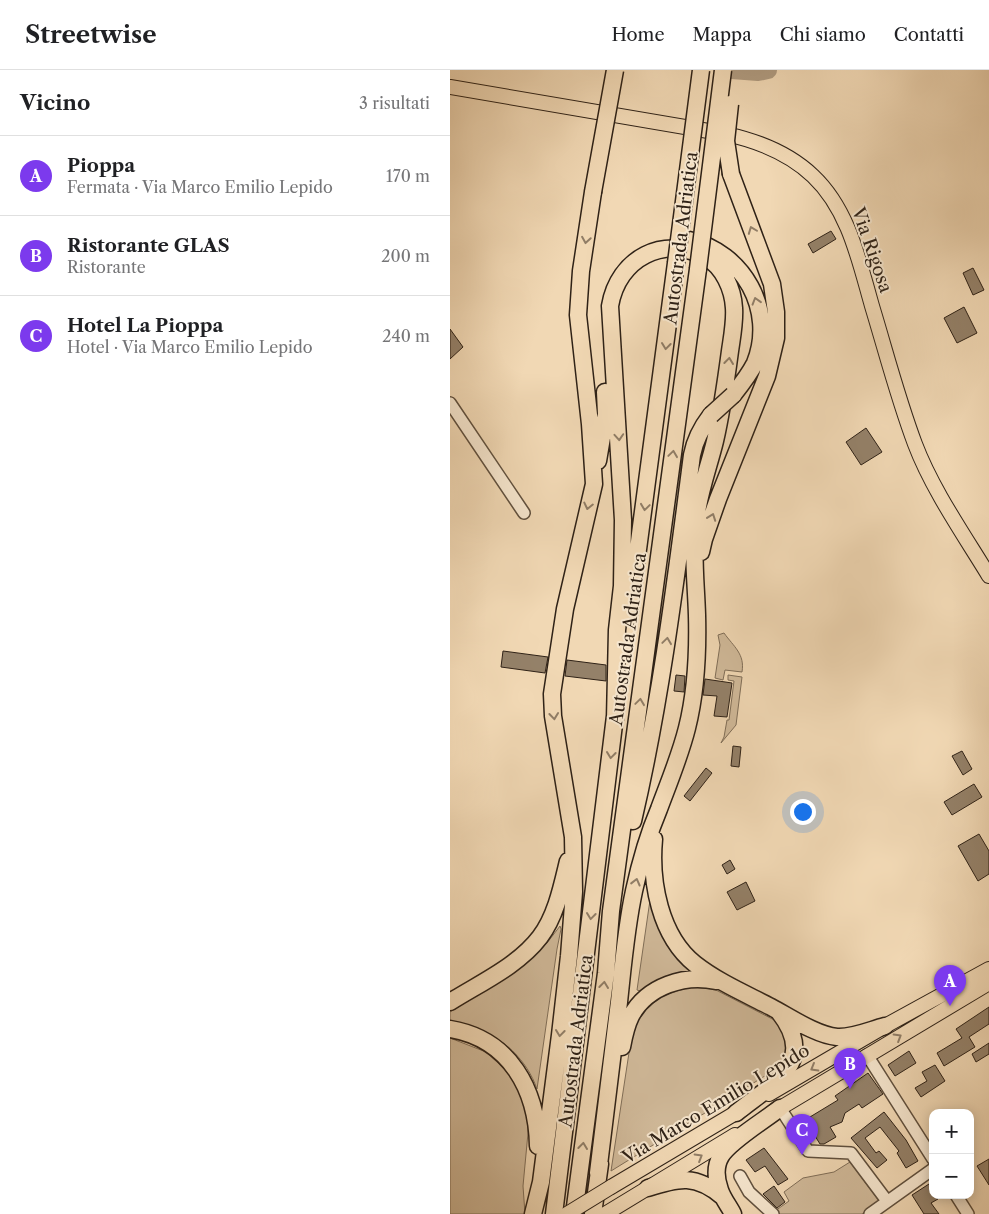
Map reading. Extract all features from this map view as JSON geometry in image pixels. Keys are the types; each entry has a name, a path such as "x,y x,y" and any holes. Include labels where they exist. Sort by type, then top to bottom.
{"highway":[{"path":"594,484 590,424 578,315 581,271 616,70"},
{"name":"Autostrada Adriatica","path":"554,1214 615,719 649,478 701,70"},
{"name":"Autostrada Adriatica","path":"574,1214 606,973 611,911 698,269 722,70"},
{"path":"695,581 704,539 767,376 776,338 776,312 772,284 731,174 726,141 732,70"},
{"path":"533,1214 542,1172 569,956 574,892 573,837 553,716 552,694 565,609 594,484 606,414 600,303 602,290 614,268 624,257 634,249 656,239 681,238 695,241 720,252 736,266 748,281 756,297 761,323 758,349 749,374 733,395 711,416 696,438 692,455 664,666 642,782 611,911"},
{"path":"593,1214 627,932 634,891 644,850 681,750 688,725 694,687 697,643 694,546 696,517 715,439 726,382 734,322 734,306 727,281 721,270 712,261 686,250 655,250 638,259 623,272 617,282 610,306 623,520 622,586 617,630 615,719"},
{"path":"658,811 653,849 653,875 663,918 679,947 687,957 726,983 814,1029 838,1037 885,1026"},
{"path":"450,1002 506,967 526,952 541,936 550,920 562,889 573,837"},
{"path":"598,1173 624,1035 632,1015 647,998 668,984 679,980 702,978 726,983"},
{"path":"736,1113 784,1075 793,1062 796,1050 795,1041 788,1024 778,1011"},
{"path":"450,1029 471,1035 492,1047 508,1061 525,1083 533,1105 538,1134 533,1214"},
{"path":"734,1214 723,1197 717,1176 717,1167 721,1156 733,1143 780,1108"},
{"path":"648,1188 680,1179 693,1180 708,1186 723,1197"}],"main road":[{"name":"Via Rigosa","path":"450,87 733,135 770,147 788,156 814,177 837,205 844,220 860,265 905,417 916,447 928,474 989,576"},
{"name":"Via Marco Emilio Lepido","path":"567,1214 885,1026 989,969"},
{"name":"Via Marco Emilio Lepido","path":"609,1212 989,983"}],"street":[{"path":"450,403 524,513"},
{"path":"867,1055 930,1154"},
{"path":"780,1108 808,1150 852,1153 887,1201"},
{"path":"870,1214 929,1172"},
{"path":"740,1176 749,1192 773,1214"},
{"path":"959,1199 968,1214"}],"shaded area":[{"path":"724,633 740,655 742,672 725,670 723,680 715,678 720,645 718,635"},
{"path":"728,675 742,677 736,725 721,743 727,720 729,720 734,681 728,680"},
{"path":"650,900 700,972 640,991 637,990"},
{"path":"560,926 537,1089 533,1078 513,1051 485,1032 450,1023 450,1012 517,971 547,943"},
{"path":"690,987 714,989 782,1024 788,1045 781,1066 611,1171 632,1033 641,1014 662,996"},
{"path":"450,1038 486,1052 509,1073 517,1085 527,1114 528,1133 523,1186 525,1214 450,1214"},
{"path":"850,1162 879,1201 862,1214 779,1214 775,1211 789,1201 784,1192 803,1178 834,1172"}],"building":[{"path":"831,231 836,239 813,253 808,244"},
{"path":"973,268 984,290 973,295 963,273"},
{"path":"964,307 977,333 957,343 944,318"},
{"path":"450,329 463,347 450,359"},
{"path":"866,428 882,452 861,465 846,442"},
{"path":"503,651 548,657 545,673 501,667"},
{"path":"567,660 606,665 606,681 565,676"},
{"path":"676,675 685,676 684,692 674,691"},
{"path":"705,679 732,683 727,717 714,716 717,696 703,695"},
{"path":"733,746 741,747 739,767 731,766"},
{"path":"962,751 972,769 963,775 952,756"},
{"path":"706,768 712,773 690,801 684,796"},
{"path":"974,784 982,797 952,815 944,802"},
{"path":"979,834 989,851 989,874 978,881 958,846"},
{"path":"730,860 735,869 727,874 722,865"},
{"path":"746,882 755,901 737,910 727,892"},
{"path":"989,1007 989,1024 969,1037 975,1047 944,1066 937,1053 962,1038 956,1029"},
{"path":"989,1043 989,1054 976,1062 972,1054"},
{"path":"909,1051 916,1063 895,1076 888,1065"},
{"path":"935,1065 945,1081 921,1097 915,1088 927,1081 922,1072"},
{"path":"868,1073 883,1094 862,1108 859,1104 845,1113 842,1122 830,1127 836,1137 824,1144 820,1144 805,1120 838,1100 835,1096"},
{"path":"884,1112 906,1140 918,1161 906,1168 897,1153 899,1151 880,1127 865,1138 876,1153 879,1151 887,1160 877,1168 851,1138"},
{"path":"764,1148 788,1179 778,1185 765,1166 755,1172 746,1160"},
{"path":"989,1159 989,1185 977,1166"},
{"path":"929,1184 929,1199 938,1199 931,1203 939,1214 924,1214 912,1195"},
{"path":"774,1186 785,1202 777,1208 763,1194"}],"waterway":[{"path":"732,70 758,72 768,70"}],"place":[{"name":"Pioppa","path":"950,1006"},
{"name":"Ristorante GLAS","path":"850,1089"},
{"name":"Hotel La Pioppa","path":"802,1155"}]}
